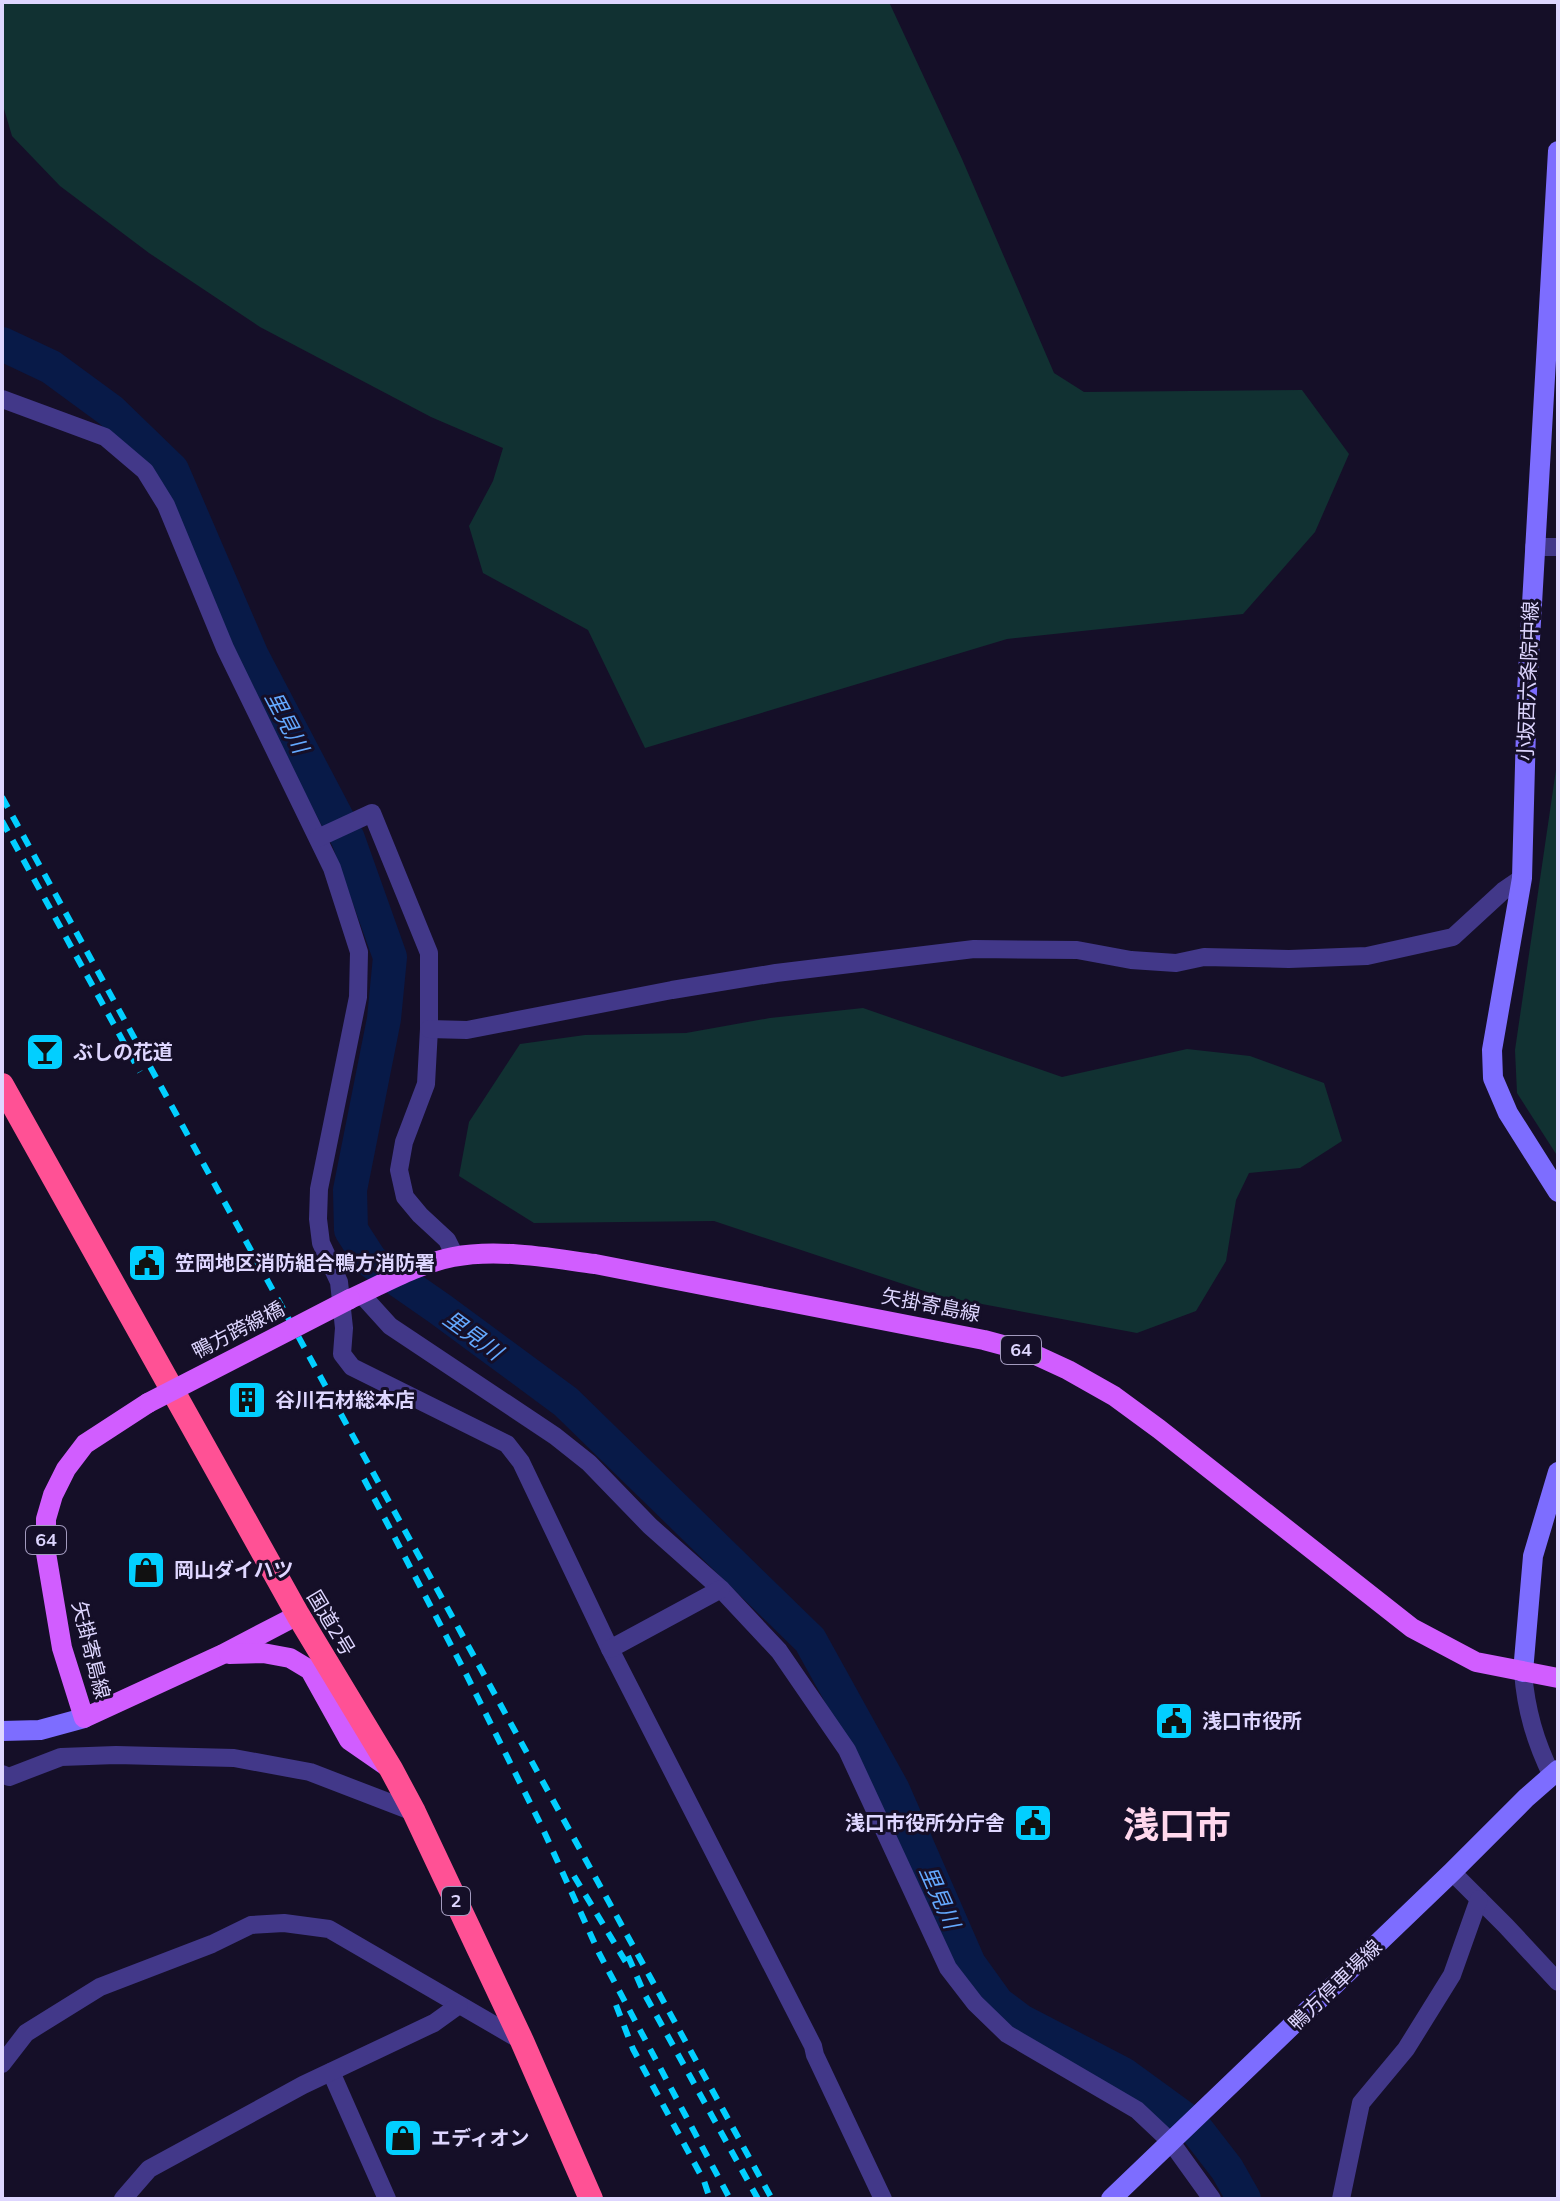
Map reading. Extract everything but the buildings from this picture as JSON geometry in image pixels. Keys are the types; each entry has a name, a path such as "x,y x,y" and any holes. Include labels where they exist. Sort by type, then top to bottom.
{"highway":[{"name":"国道2号","path":"2,1085 298,1615 414,1812 522,2041 591,2199"}],"main road":[{"name":"小坂西六条院中線","path":"1558,151 1552,347 1534,547 1522,878 1492,1050 1493,1078 1508,1113 1558,1192"},
{"name":"矢掛寄島線","path":"361,1294 455,1256 538,1256 595,1264 984,1340 1029,1352 1114,1396 1412,1628 1476,1662 1558,1678"},
{"name":"鴨方跨線橋","path":"148,1403 361,1294"},
{"name":"矢掛寄島線","path":"148,1403 85,1444 66,1469 53,1495 46,1519 46,1553 62,1648 84,1718 223,1654 298,1615"},
{"path":"1523,1672 1533,1556 1558,1472"},
{"path":"223,1654 277,1655 290,1658 310,1670 349,1740 391,1769"},
{"path":"2,1731 40,1730 84,1718"},
{"name":"鴨方停車場線","path":"1111,2199 1555,1773"}],"street":[{"path":"2,399 105,437 145,471 166,505 225,648 332,868 359,952 358,997 319,1189 321,1243 339,1282 344,1328 342,1354 352,1367 507,1444 521,1462 610,1649 813,2046 883,2199"},
{"path":"1534,547 1558,547"},
{"path":"318,838 372,813 429,953 426,1084 404,1142 399,1170 405,1197 447,1240 455,1256"},
{"path":"429,1029 467,1030 716,983 974,949 1077,950 1131,960 1176,963 1204,957 1289,959 1367,956 1453,937 1503,891 1522,878"},
{"path":"361,1294 390,1326 578,1454 650,1526 721,1589 779,1651 847,1750 948,1968 975,2003 1007,2034 1137,2110 1175,2138 1212,2199"},
{"path":"610,1649 721,1589"},
{"path":"1523,1672 1526,1706 1537,1744 1555,1773"},
{"path":"2,1774 9,1777 61,1757 234,1758 310,1772 414,1812"},
{"path":"1452,1872 1558,1982"},
{"path":"1341,2199 1361,2103 1406,2049 1452,1975 1479,1899"},
{"path":"2,2064 26,2033 100,1987 212,1944 251,1925 284,1923 329,1929 522,2041"},
{"path":"123,2199 149,2169 331,2072 434,2023 459,2005"},
{"path":"331,2072 387,2199"}],"green space":[{"path":"2,2 889,2 962,159 1054,373 1084,392 1302,390 1349,454 1315,532 1243,614 1007,639 645,748 588,630 483,573 469,526 493,481 503,448 431,417 260,327 149,253 60,186 12,136 2,102"},
{"path":"1558,756 1558,1157 1517,1093 1515,1050"},
{"path":"863,1008 1062,1077 1187,1049 1250,1056 1324,1083 1342,1141 1300,1168 1249,1173 1236,1200 1226,1261 1196,1311 1137,1333 939,1296 714,1221 534,1223 459,1176 469,1122 520,1044 585,1035 686,1033 770,1018"}],"waterway":[{"name":"里見川","path":"2,344 51,367 111,411 172,470 252,656 348,839 390,957 384,1019 350,1190 351,1230 371,1261 566,1402 810,1640 893,1790 969,1964 997,2003 1021,2021 1123,2074 1193,2125 1227,2169 1244,2199"}],"railway":[{"path":"2,797 772,2199"},
{"path":"2,821 140,1072"},
{"path":"364,1479 542,1827 599,1953 730,2199"},
{"path":"574,1876 630,1969"},
{"path":"628,1956 644,1993 758,2199"},
{"path":"616,2005 633,2049 704,2181 710,2199"}],"place":[{"name":"ぶしの花道","path":"45,1052"},
{"name":"笠岡地区消防組合鴨方消防署","path":"147,1263"},
{"name":"谷川石材総本店","path":"247,1400"},
{"name":"岡山ダイハツ","path":"146,1570"},
{"name":"浅口市役所","path":"1174,1721"},
{"name":"浅口市役所分庁舎","path":"1033,1823"},
{"name":"エディオン","path":"403,2138"}],"district":[{"name":"浅口市","path":"1177,1825"}]}
